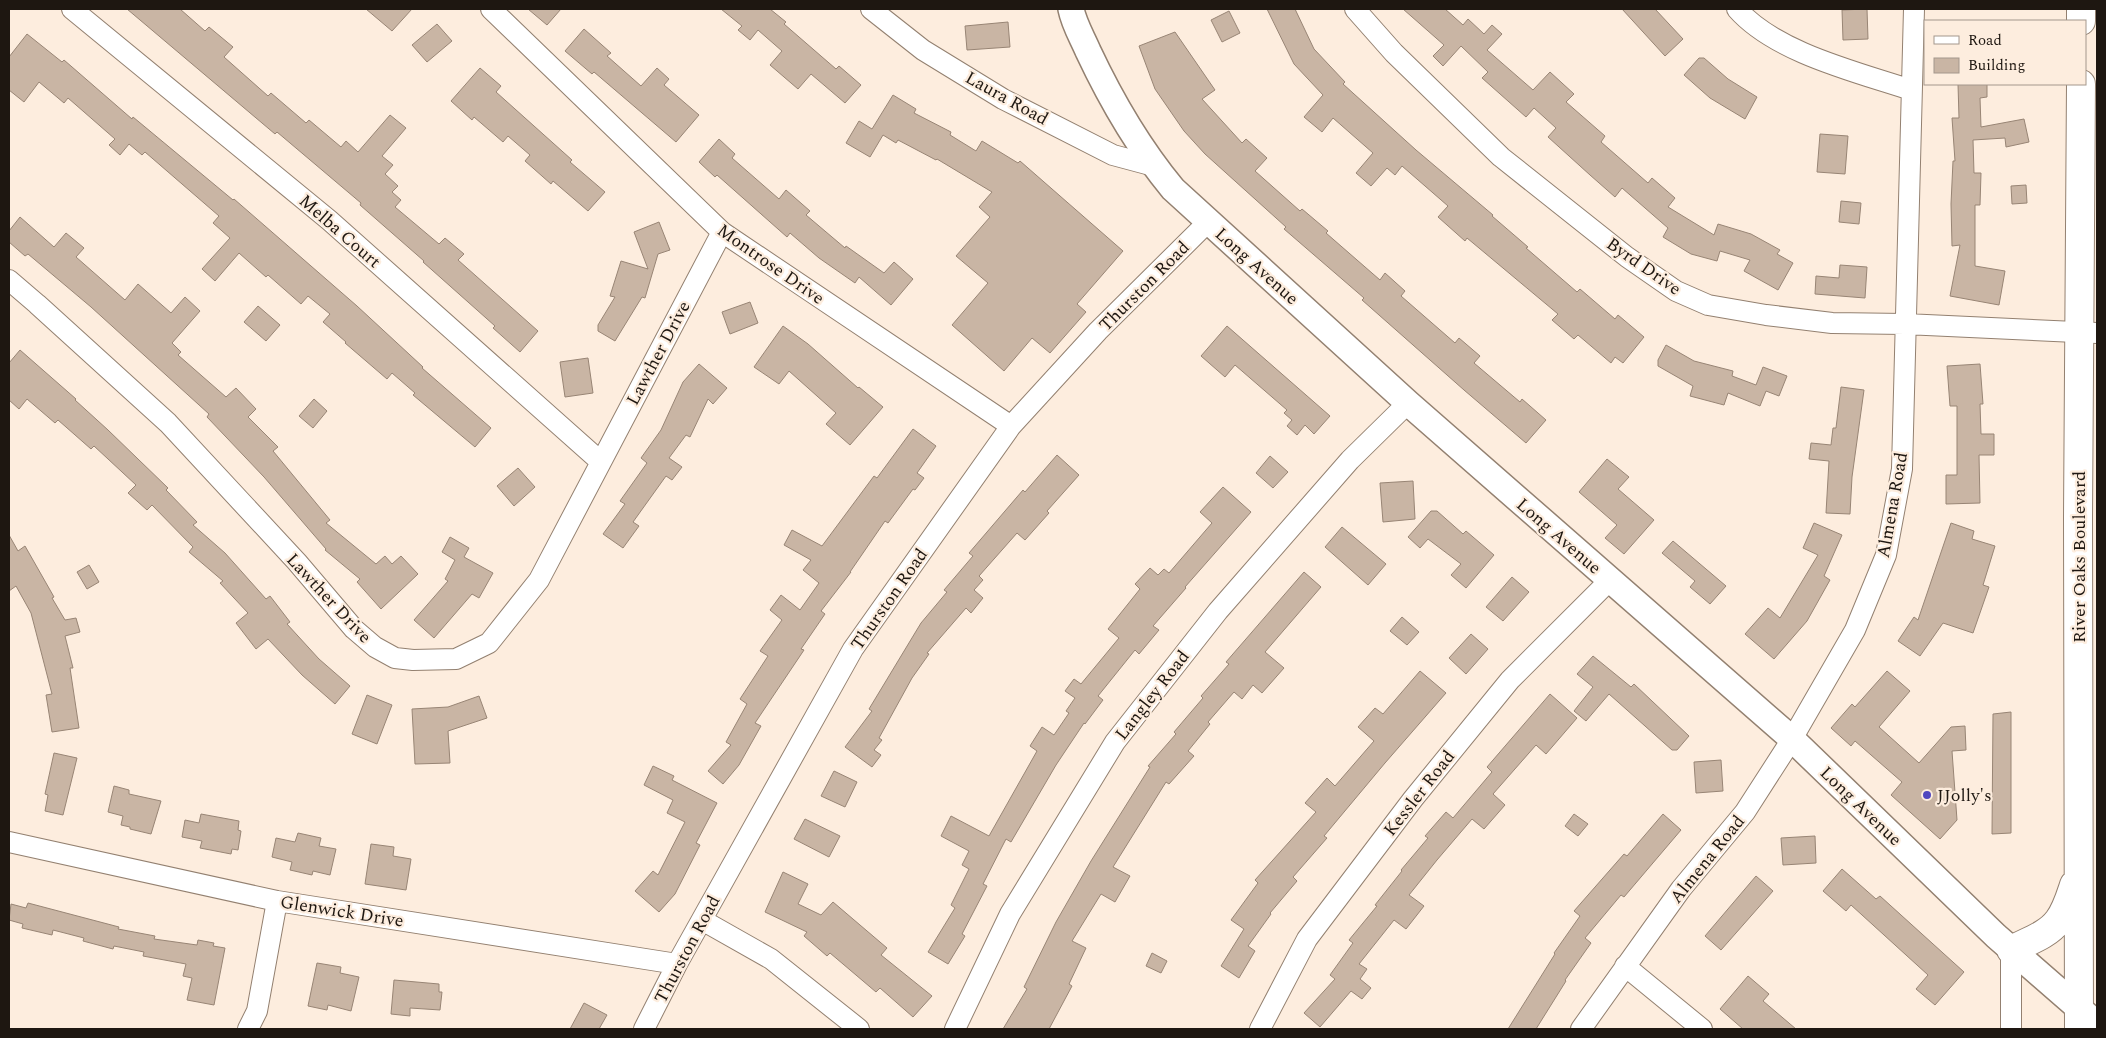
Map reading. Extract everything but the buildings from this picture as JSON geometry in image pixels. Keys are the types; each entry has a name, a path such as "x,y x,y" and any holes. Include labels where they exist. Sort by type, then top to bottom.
{"main road":[{"name":"River Oaks Boulevard","path":"2085,1021 2079,875 2088,606 2086,88"},
{"path":"2011,950 2040,935 2057,923 2079,875"}],"street":[{"name":"Melba Court","path":"72,9 329,220 601,462"},
{"name":"Montrose Drive","path":"491,9 722,232 1012,426"},
{"name":"Laura Road","path":"871,9 923,50 1003,99 1113,155 1154,166"},
{"name":"Long Avenue","path":"1071,9 1073,18 1097,70 1125,120 1154,166 1173,189 1408,403 1792,739 2085,1021"},
{"name":"Byrd Drive","path":"1355,9 1394,53 1500,157 1628,257 1676,291 1708,305 1766,315 1832,323 1905,324 2088,333"},
{"path":"1737,9 1776,41 1841,68 1912,90"},
{"name":"Almena Road","path":"1581,1029 1681,889 1745,812 1792,739 1856,630 1886,555 1902,469 1914,9"},
{"name":"Thurston Road","path":"644,1029 677,964 853,649 1012,426 1098,331 1208,222"},
{"name":"Lawther Drive","path":"9,280 168,423 297,562 354,629 375,647 395,658 413,660 456,659 489,643 539,580 722,232"},
{"name":"Langley Road","path":"954,1029 1010,914 1115,742 1218,611 1350,460 1408,403"},
{"name":"Kessler Road","path":"1260,1029 1307,939 1413,799 1510,680 1610,580"},
{"name":"Glenwick Drive","path":"9,842 277,901 677,964"},
{"path":"248,1029 257,1011 277,901"},
{"path":"702,920 771,959 859,1029"},
{"path":"2011,950 2011,1029"},
{"path":"1625,966 1702,1029"}],"place":[{"name":"JJolly's","path":"1927,795"}]}
